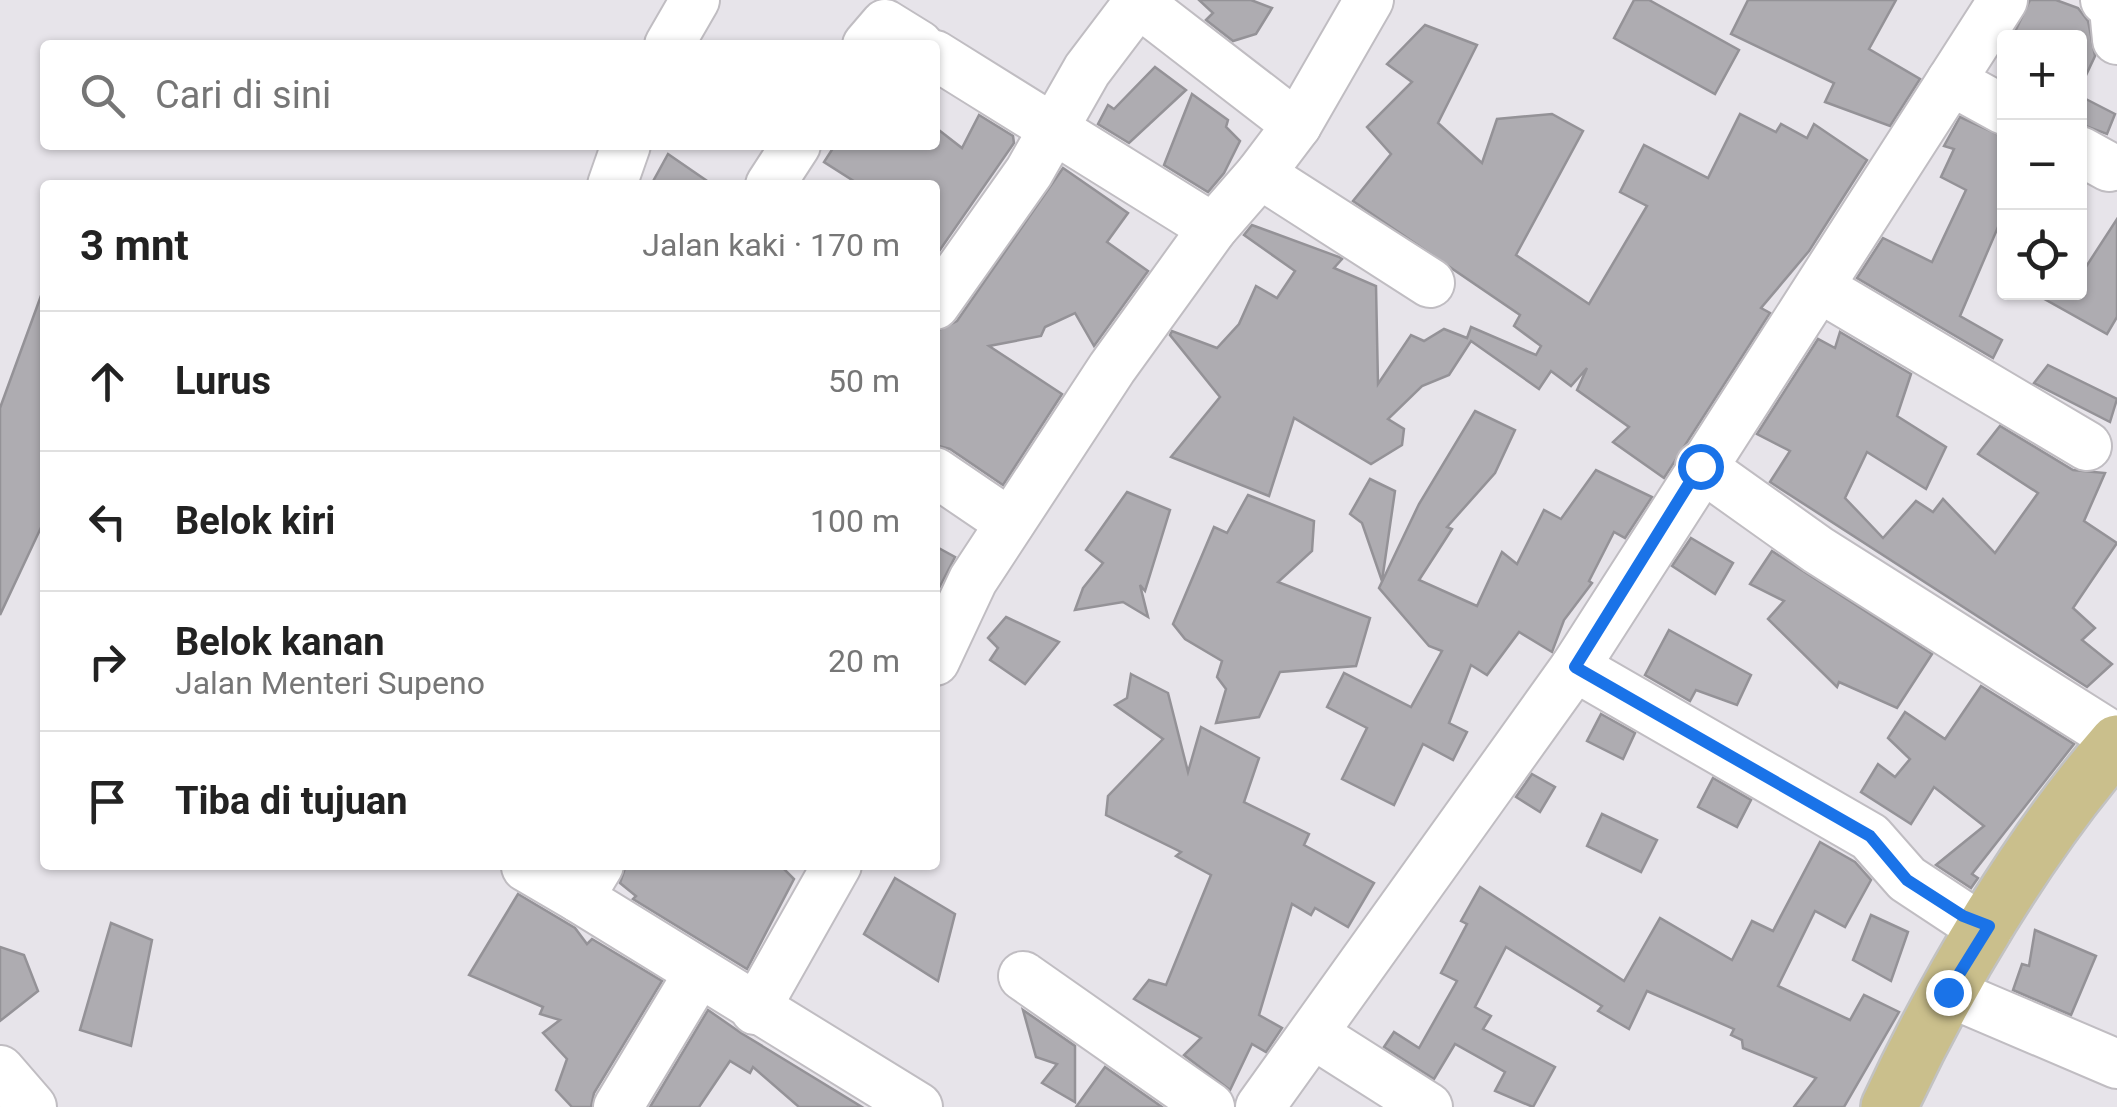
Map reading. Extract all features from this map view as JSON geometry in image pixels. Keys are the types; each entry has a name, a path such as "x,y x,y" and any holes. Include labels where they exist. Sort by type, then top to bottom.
{"main road":[{"path":"1888,1107 1948,992 1989,926 2068,800 2117,741"}],"street":[{"path":"672,40 695,0"},
{"path":"940,650 972,580 1112,368 1214,228 1297,125 1369,0"},
{"path":"1260,1107 1575,667 1700,466 1820,288 2003,0"},
{"path":"2106,0 2114,8 2117,40"},
{"path":"940,298 981,245 1087,70 1138,1 1297,125"},
{"path":"940,58 1214,228"},
{"path":"1950,81 1997,106"},
{"path":"614,180 624,150"},
{"path":"1260,174 1430,283"},
{"path":"1820,288 2086,446"},
{"path":"1700,466 1818,550 2117,741"},
{"path":"940,475 1010,523"},
{"path":"1575,667 1870,836 1907,880 1963,916 1989,926"},
{"path":"535,870 589,882 698,974 918,1107"},
{"path":"755,1010 829,870"},
{"path":"618,1107 698,974"},
{"path":"1023,976 1210,1107"},
{"path":"1948,992 2117,1064"},
{"path":"1314,1034 1428,1107"},
{"path":"0,1072 32,1107"}],"building":[{"path":"1199,0 1251,0 1272,8 1256,34 1233,41 1206,20 1213,13"},
{"path":"1634,0 1649,0 1739,50 1715,94 1614,38"},
{"path":"1748,0 1896,0 1869,49 1920,79 1890,126 1825,102 1834,83 1731,34"},
{"path":"2030,0 2056,0 2078,8 2088,21 2095,56 2087,73 2087,30 2016,30"},
{"path":"1425,25 1477,45 1438,123 1482,163 1497,119 1552,114 1583,131 1516,255 1589,304 1647,206 1620,192 1644,145 1708,178 1740,114 1776,132 1781,124 1807,138 1814,124 1867,160 1809,251 1761,308 1770,313 1664,478 1613,442 1629,427 1577,390 1587,368 1571,386 1551,371 1539,389 1471,341 1449,375 1422,386 1388,419 1404,429 1402,445 1371,464 1294,418 1269,496 1171,457 1220,397 1170,335 1172,331 1217,348 1239,324 1256,286 1277,298 1295,271 1244,235 1252,225 1339,257 1342,259 1334,268 1376,286 1378,384 1411,335 1424,341 1444,329 1467,338 1471,327 1536,355 1541,346 1514,326 1520,315 1353,201 1391,154 1367,127 1412,82 1387,64"},
{"path":"1155,67 1186,90 1129,143 1098,124 1108,105 1114,109"},
{"path":"1192,94 1228,120 1226,127 1240,141 1224,173 1208,192 1164,165"},
{"path":"2087,100 2115,114 2107,134 2087,127"},
{"path":"979,115 1013,136 1014,143 940,250 940,180 852,180 824,162 832,150 940,150 940,131 962,148"},
{"path":"1960,117 1997,134 1997,229 1960,316 2002,340 1993,358 1857,278 1883,238 1932,262 1966,190 1941,177 1954,149 1944,146"},
{"path":"668,154 706,180 654,180"},
{"path":"1063,168 1128,213 1107,242 1148,271 1094,346 1075,313 1045,327 1041,336 989,346 1062,394 1003,485 940,446 940,330 957,321"},
{"path":"2117,219 2117,317 2107,334 2046,300 2087,300 2087,265"},
{"path":"40,298 40,530 0,615 0,408"},
{"path":"1840,332 1911,374 1897,416 1946,447 1926,489 1867,452 1845,498 1883,538 1916,501 1933,512 1943,499 1995,553 2038,493 1978,454 2000,426 2073,470 2105,473 2084,521 2117,543 2073,608 2095,628 2082,640 2112,664 2087,687 1770,482 1790,451 1757,434 1818,339 1835,348"},
{"path":"2048,365 2117,399 2110,422 2034,383"},
{"path":"1475,411 1515,430 1495,473 1447,527 1452,529 1419,580 1477,606 1502,552 1517,564 1544,510 1561,519 1596,470 1652,497 1625,538 1614,532 1589,581 1592,583 1564,620 1552,652 1519,632 1487,675 1471,665 1449,723 1467,732 1453,760 1423,744 1394,805 1342,779 1367,728 1327,707 1344,673 1411,707 1442,651 1429,646 1379,588 1419,504"},
{"path":"1370,479 1395,491 1382,581 1362,523 1350,514"},
{"path":"1127,492 1170,510 1145,591 1140,585 1148,617 1123,602 1075,610 1083,588 1103,563 1086,550"},
{"path":"1248,495 1314,521 1312,551 1278,582 1370,618 1356,666 1280,672 1259,717 1216,723 1226,689 1217,677 1222,661 1185,639 1173,624 1214,527 1227,533"},
{"path":"1691,538 1733,563 1715,594 1672,566"},
{"path":"940,549 955,557 940,586"},
{"path":"1772,551 1932,654 1897,708 1839,682 1837,687 1768,619 1784,601 1750,584"},
{"path":"1006,617 1059,642 1025,684 990,660 998,648 988,638"},
{"path":"1669,630 1751,675 1737,705 1696,690 1690,701 1645,675"},
{"path":"1131,674 1168,693 1188,772 1201,727 1259,758 1244,802 1309,834 1304,845 1374,883 1348,927 1315,908 1311,915 1292,904 1259,1015 1282,1028 1266,1052 1252,1044 1230,1090 1184,1055 1201,1038 1134,999 1149,980 1166,985 1211,875 1176,856 1181,852 1106,815 1108,796 1163,739 1115,705 1127,698"},
{"path":"1981,686 2074,744 1972,874 1978,878 1971,888 1936,865 1984,826 1934,787 1911,824 1861,792 1878,764 1895,777 1910,759 1888,738 1905,712 1945,739"},
{"path":"1601,714 1635,733 1623,759 1587,741"},
{"path":"1532,774 1555,787 1540,812 1516,797"},
{"path":"1713,778 1751,800 1737,827 1698,807"},
{"path":"1602,814 1657,840 1641,872 1587,846"},
{"path":"1820,842 1855,862 1871,880 1845,927 1815,911 1778,986 1850,1020 1864,995 1899,1012 1844,1107 1794,1107 1816,1078 1743,1048 1742,1040 1731,1035 1734,1029 1647,991 1629,1029 1598,1011 1602,1006 1506,947 1475,1007 1491,1016 1483,1029 1555,1067 1533,1107 1495,1091 1505,1072 1455,1044 1434,1079 1384,1047 1394,1032 1419,1048 1457,981 1441,973 1467,924 1461,921 1480,887 1624,981 1660,918 1732,960 1752,921 1773,931"},
{"path":"624,870 785,870 794,879 747,969 633,899 636,896 620,883"},
{"path":"895,878 955,914 938,981 864,934"},
{"path":"518,894 575,928 587,944 592,939 662,981 594,1093 591,1107 572,1107 556,1090 567,1059 543,1033 560,1020 540,1014 543,1007 469,975"},
{"path":"1871,915 1908,932 1891,981 1853,960"},
{"path":"111,923 152,940 131,1046 80,1030"},
{"path":"2035,930 2096,956 2071,1015 2013,990 2022,964 2029,966"},
{"path":"0,947 24,955 38,991 0,1021"},
{"path":"708,1010 862,1107 799,1107 753,1067 750,1073 730,1061 699,1107 650,1107"},
{"path":"1023,1010 1075,1046 1075,1102 1042,1083 1057,1064 1036,1057"},
{"path":"1105,1067 1162,1107 1076,1107"}],"route":[{"path":"1700,466 1575,667 1870,836 1907,880 1963,916 1989,926 1948,992"}]}
